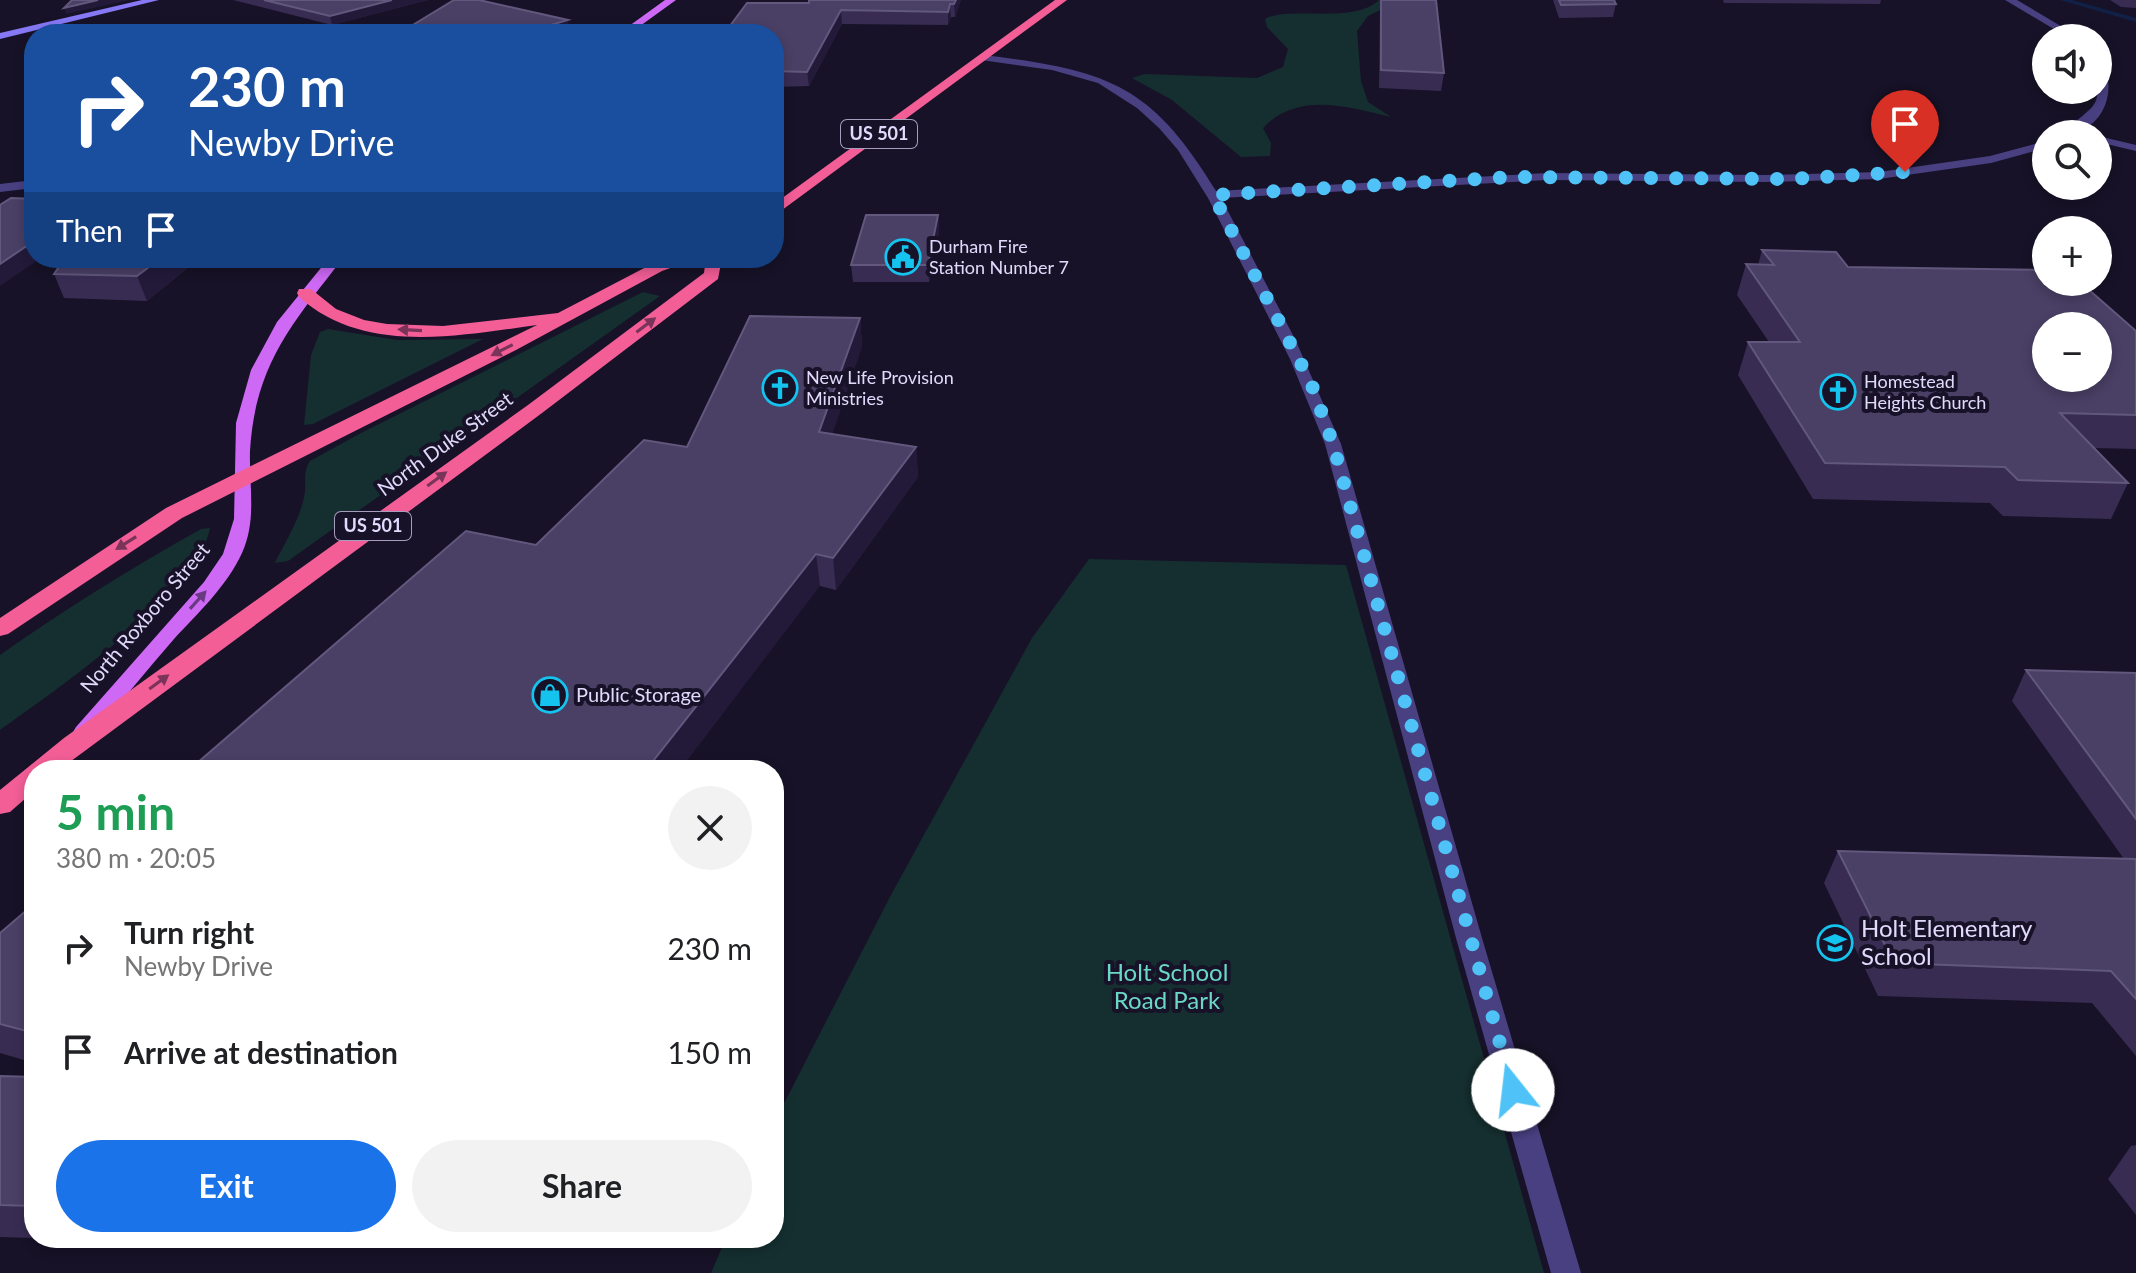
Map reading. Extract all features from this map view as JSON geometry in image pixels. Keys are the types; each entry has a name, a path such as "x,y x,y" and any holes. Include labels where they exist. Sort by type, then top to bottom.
{"highway":[{"name":"US 501","path":"784,204 1062,0"},
{"path":"0,629 162,520 656,268"},
{"name":"North Duke Street","path":"73,744 560,390 712,275 713,268"},
{"path":"305,293 331,314 345,320 400,330 471,328 571,314"},
{"name":"North Roxboro Street","path":"54,760 73,744"},
{"path":"0,805 24,785"}],"main road":[{"path":"637,24 671,0"},
{"name":"North Roxboro Street","path":"73,744 200,598 232,555 246,509 241,452 247,405 265,354 305,293 327,268"}],"street":[{"path":"51,24 154,0"},
{"path":"2010,0 2052,24"},
{"path":"0,36 24,30"},
{"path":"985,58 1069,72 1115,87 1146,108 1173,136 1213,195 1311,383 1333,444 1469,938 1566,1273"},
{"path":"2087,120 2102,104"},
{"path":"2112,142 2136,148"},
{"path":"1213,195 1513,177 1790,179 1876,175 1960,166 2032,148"},
{"path":"0,188 24,185"}],"green space":[{"path":"1379,0 1401,0 1368,16 1357,31 1361,81 1368,102 1391,117 1341,106 1292,109 1263,128 1271,143 1270,156 1241,157 1172,100 1132,78 1145,74 1257,78 1283,67 1288,49 1267,27 1265,19 1276,15 1354,12"},
{"path":"643,292 660,296 288,561 275,563 300,511 310,461"},
{"path":"328,329 397,340 483,339 313,424 304,425 311,355 320,332"},
{"path":"210,528 200,553 153,610 87,666 0,730 0,655 124,574 201,529"},
{"name":"Holt School Road Park","path":"1089,559 1346,565 1544,1273 711,1273 722,1248 784,1248 784,1103 891,895 1032,638"}],"building":[{"path":"72,0 98,0 64,8"},
{"path":"264,0 392,0 330,16"},
{"path":"454,0 479,0 568,20 555,24 414,24"},
{"path":"809,0 956,0 950,4 948,12 841,10 807,72 784,71 784,24 731,24 747,3 809,3"},
{"path":"1381,0 1436,0 1444,73 1381,70"},
{"path":"1559,0 1614,0 1616,4 1561,5"},
{"path":"11,198 24,199 24,248 0,264 0,205"},
{"path":"866,215 938,215 928,265 851,265"},
{"path":"1762,250 1836,252 1848,267 2032,270 2032,296 2096,296 2136,331 2136,415 2060,413 2128,483 2018,480 2005,467 1825,463 1748,342 1800,342 1746,264 1774,265"},
{"path":"58,268 148,268 137,276 54,274"},
{"path":"750,316 860,318 819,432 916,447 833,558 816,554 654,760 201,760 466,531 536,545 644,440 687,447"},
{"path":"2026,670 2136,673 2136,819"},
{"path":"1838,851 2136,859 2136,999 2111,971 1894,963"},
{"path":"24,913 24,1030 0,1024 0,933"},
{"path":"0,1076 24,1077 24,1206 0,1205"}],"waterway":[{"path":"2064,0 2136,20"}],"place":[{"name":"Durham Fire Station Number 7","path":"903,257"},
{"name":"New Life Provision Ministries","path":"780,388"},
{"name":"Homestead Heights Church","path":"1838,392"},
{"name":"Public Storage","path":"550,695"},
{"name":"Holt Elementary School","path":"1835,943"}],"route":[{"path":"1513,1090 1333,444 1311,383 1213,195 1513,177 1790,179 1905,172"}]}
